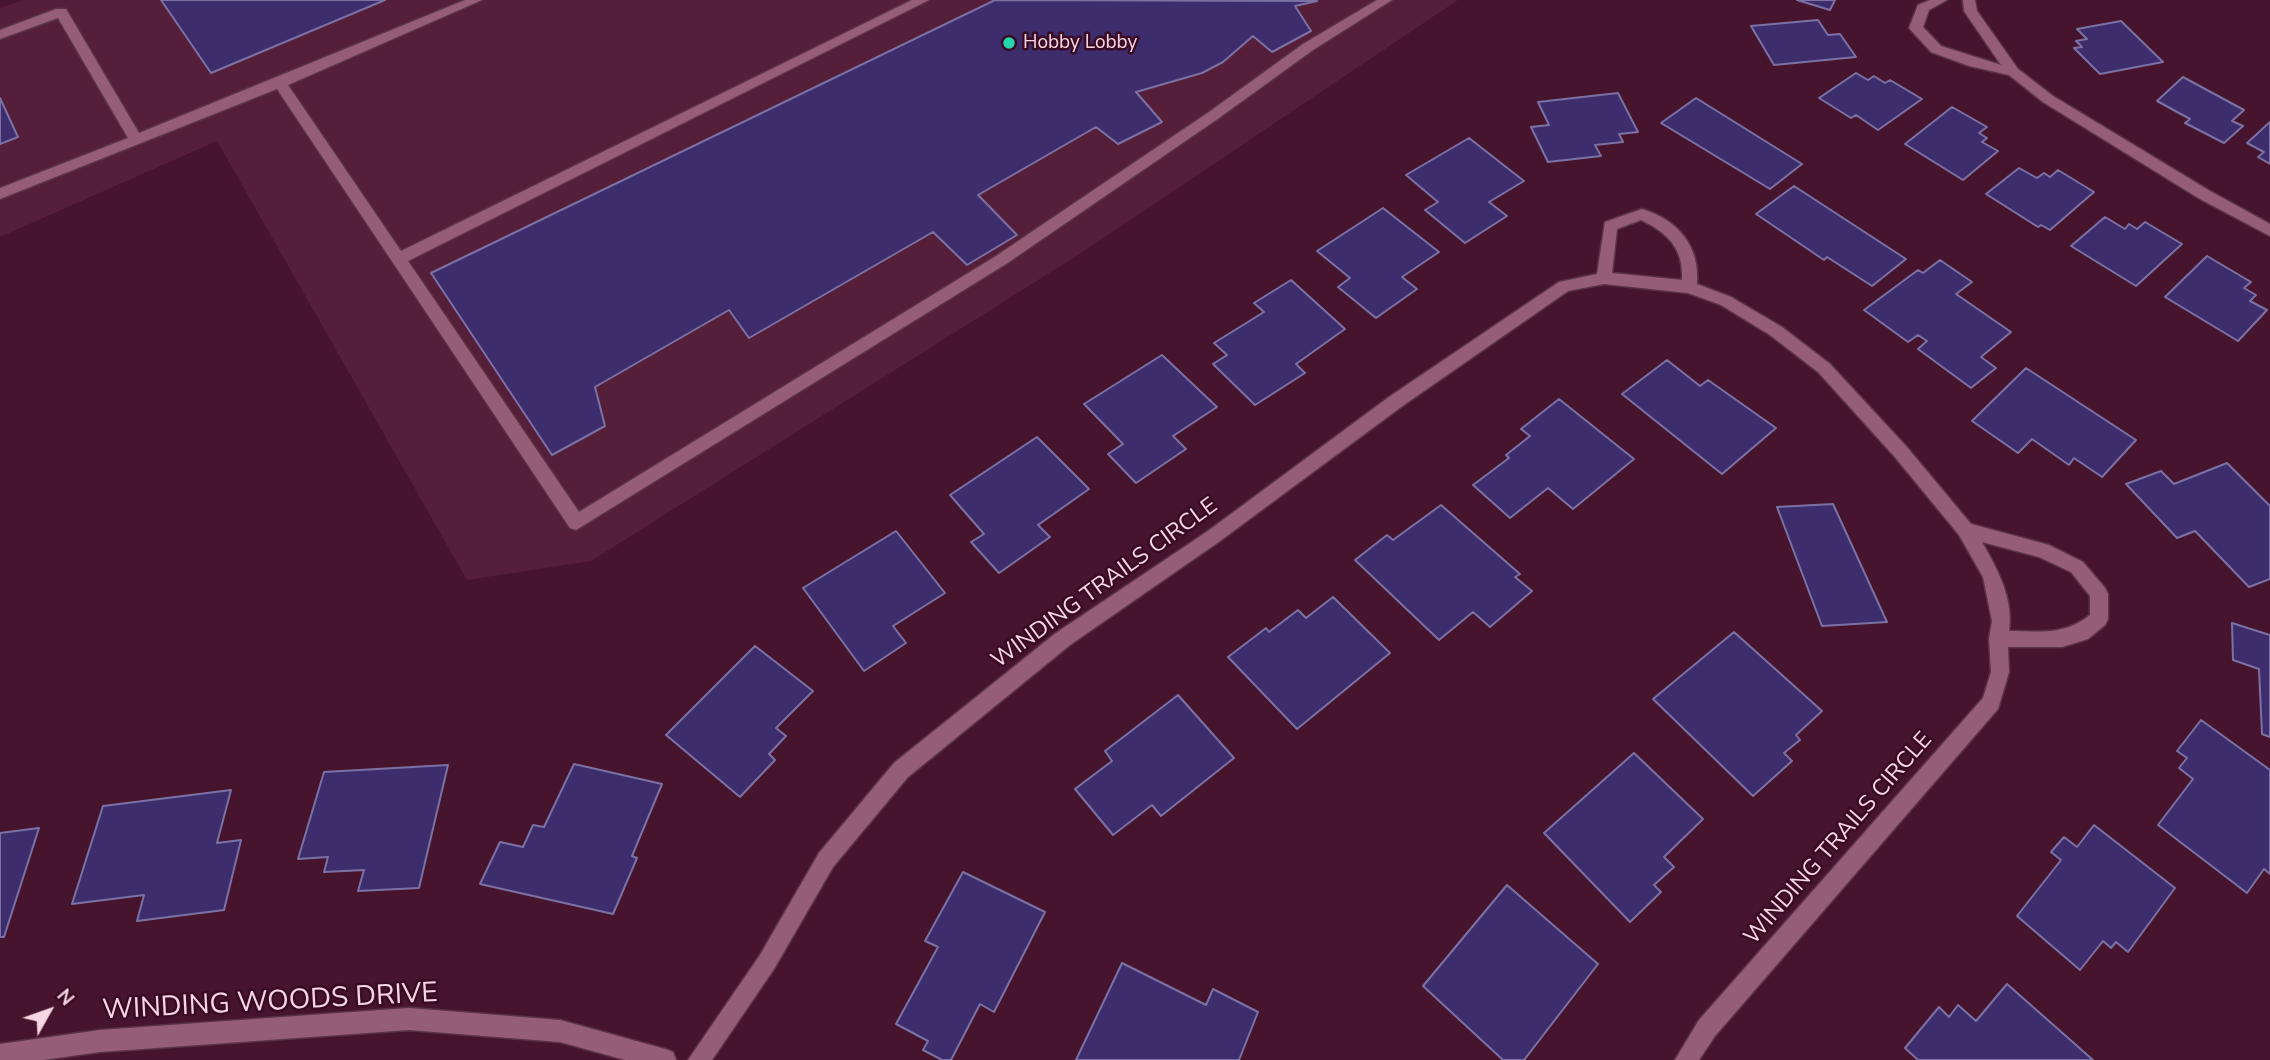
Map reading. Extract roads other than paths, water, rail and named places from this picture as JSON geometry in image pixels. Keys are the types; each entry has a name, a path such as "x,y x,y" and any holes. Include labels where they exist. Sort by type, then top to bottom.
{"street":[{"path":"0,194 279,83 476,0"},
{"path":"398,259 923,0"},
{"path":"279,83 576,523 1001,260 1214,116 1308,47 1385,0"},
{"path":"1941,0 1923,8 1916,28 1936,49 1974,63 2013,72"},
{"path":"1969,0 1971,11 2013,72 2048,99 2270,232"},
{"path":"0,35 61,12 135,140"},
{"path":"1604,278 1610,226 1642,214 1667,225 1683,244 1692,265 1689,287"},
{"name":"WINDING TRAILS CIRCLE","path":"699,1060 767,962 826,860 901,770 1062,639 1214,537 1395,401 1564,286 1604,278 1689,287 1726,301 1824,368 1900,451 1965,530 1992,575 2001,621 1998,639 2000,672 1990,703 1707,1027 1686,1060"},
{"path":"1965,530 2043,550 2077,567 2099,594 2099,618 2081,633 2062,639 1998,639"},
{"name":"WINDING WOODS DRIVE","path":"0,1055 100,1041 409,1019 560,1031 665,1060"}],"place":[{"name":"Hobby Lobby","path":"1009,43"}]}
